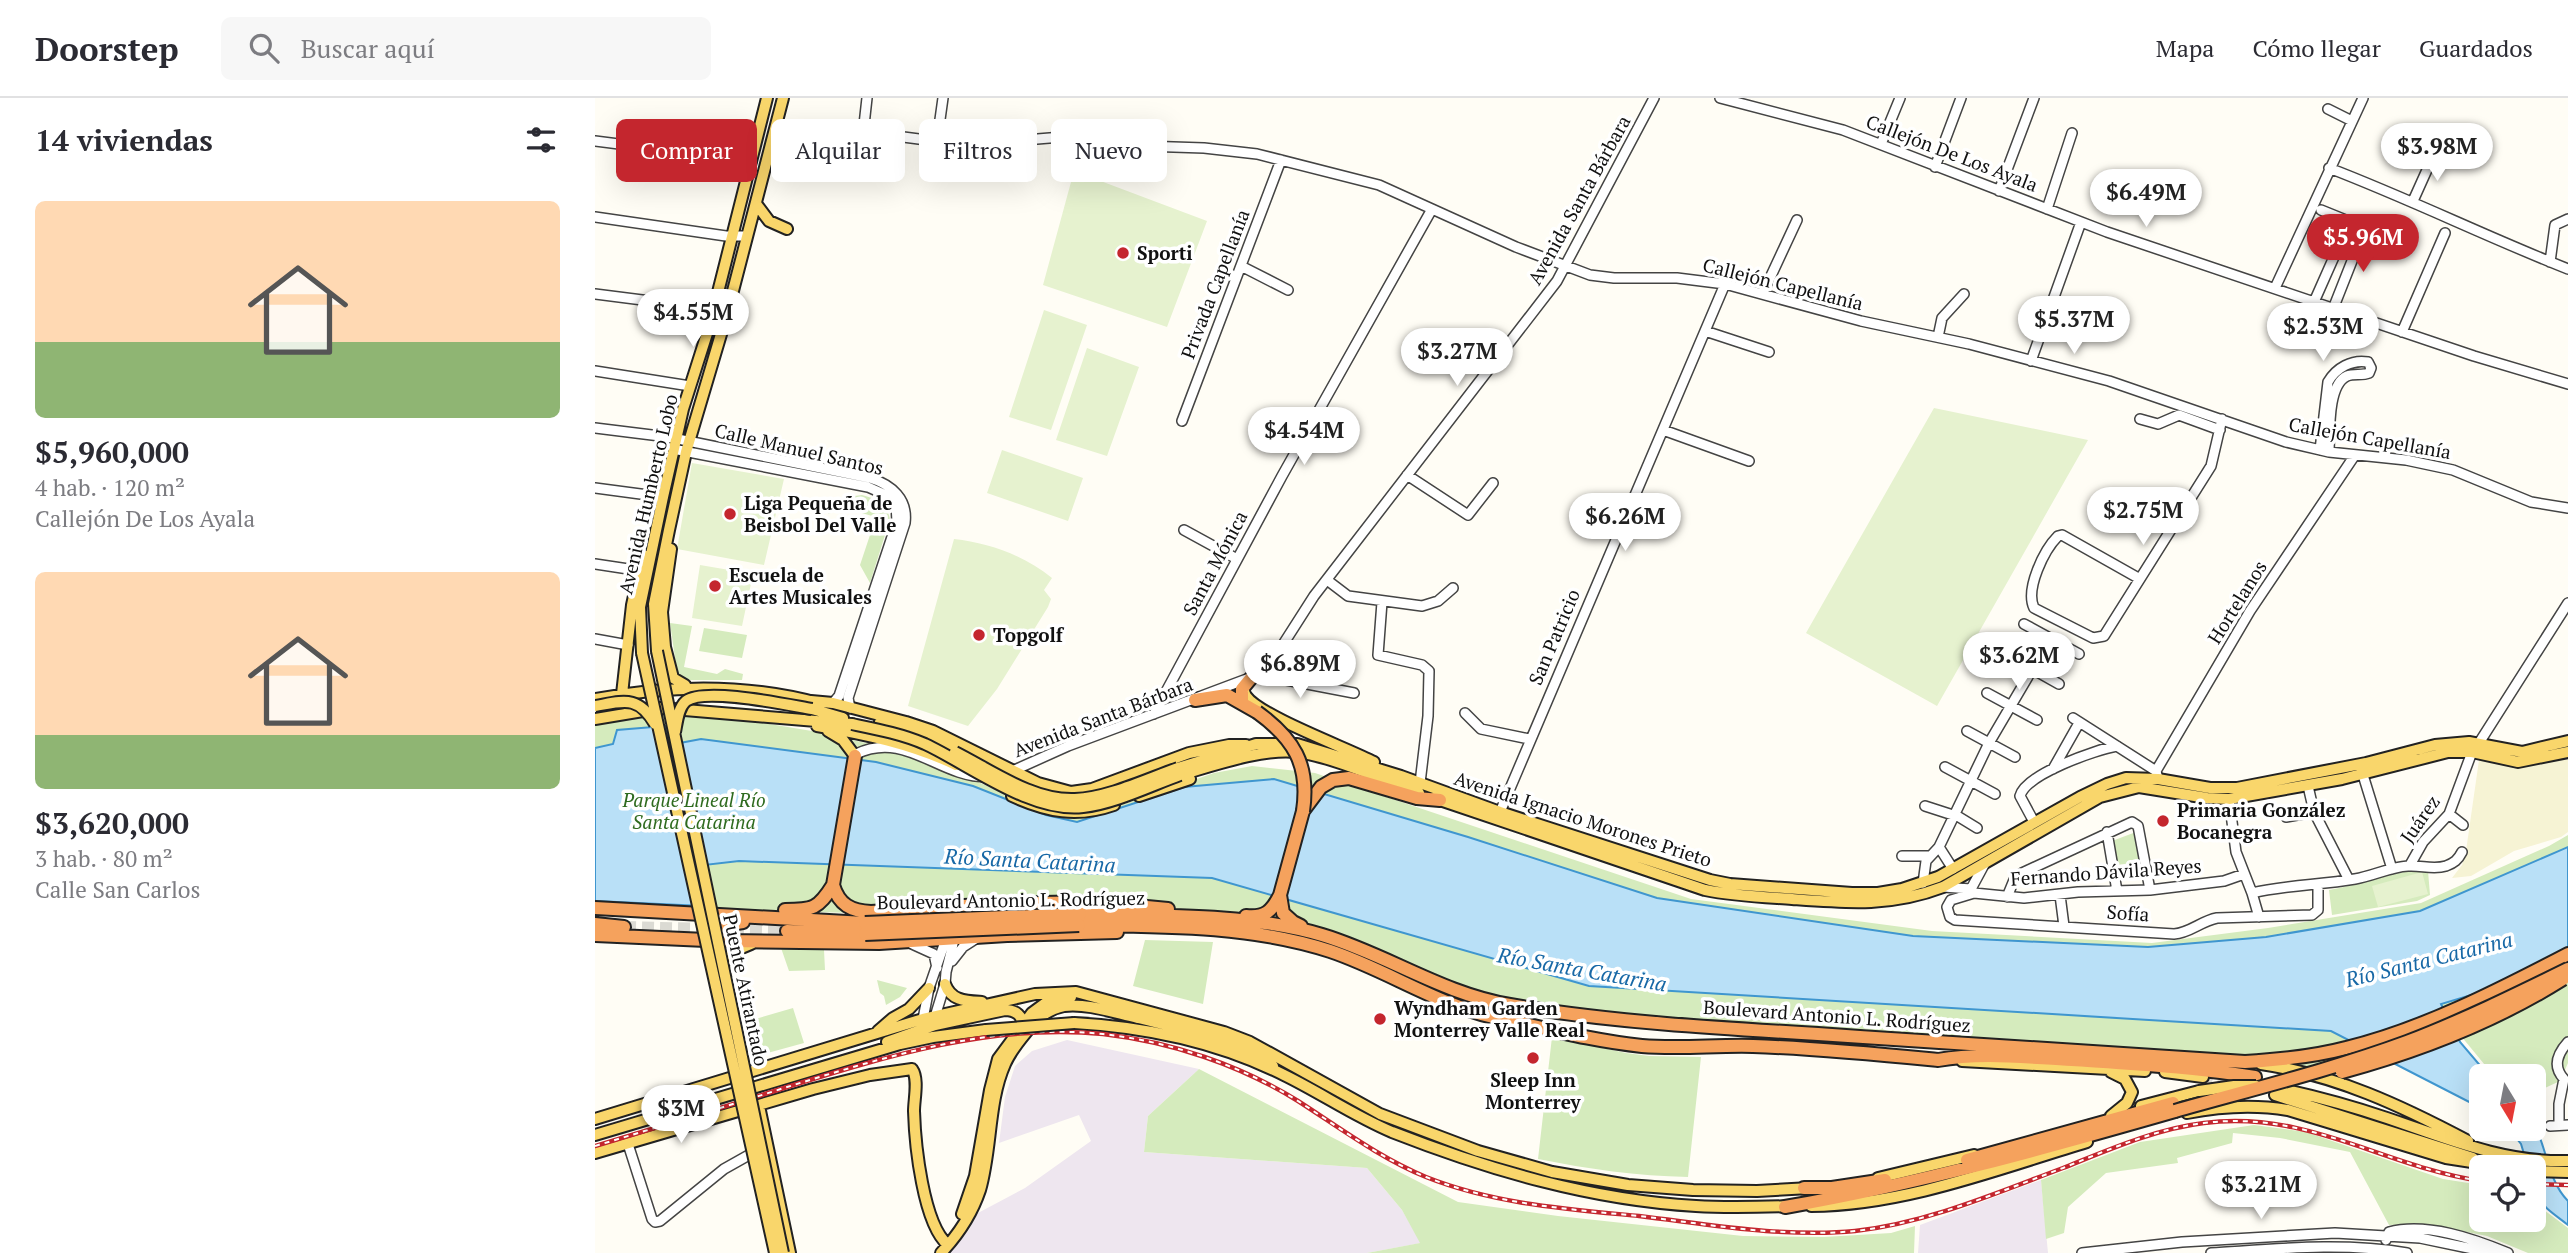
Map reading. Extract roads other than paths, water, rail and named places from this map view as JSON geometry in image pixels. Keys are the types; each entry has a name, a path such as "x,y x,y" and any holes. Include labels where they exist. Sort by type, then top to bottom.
{"highway":[{"path":"1243,701 1241,690 1249,680"},
{"path":"1195,700 1223,695 1243,701 1285,734 1295,749 1303,771 1303,811 1281,895 1281,906 1287,918 1317,934"},
{"path":"737,915 756,910 810,909 822,902 833,885 855,755"},
{"path":"1303,811 1316,792 1333,780 1349,778 1417,798 1440,800"},
{"path":"833,885 839,899 853,911 871,912 919,911 938,906 1094,902 1253,917 1269,912 1281,895"},
{"name":"Boulevard Antonio L. Rodríguez","path":"595,908 834,920 865,928"},
{"path":"595,915 699,921 709,931 713,940"},
{"name":"Boulevard Antonio L. Rodríguez","path":"787,931 1079,919 1201,918 1253,923 1317,934 1477,997 1542,1010 1709,1027 2245,1062"},
{"name":"Boulevard Antonio L. Rodríguez","path":"1079,919 1252,933 1296,941 1356,961 1467,1010 1629,1044 1667,1047 1753,1046 1938,1060"},
{"path":"713,940 721,927 732,922 790,923 834,920"},
{"path":"694,940 702,933 699,921"},
{"path":"595,924 624,926"},
{"path":"595,935 694,940 907,942 1113,933 1141,926"},
{"path":"2245,1062 2322,1054 2381,1038 2476,999 2568,956"},
{"path":"1804,1188 1872,1183 1942,1167 2102,1121 2323,1063 2467,1011 2503,995 2568,956"},
{"path":"1785,1207 1881,1189 2005,1159 2315,1072 2408,1042 2480,1012 2568,969"},
{"path":"1938,1060 1962,1056 2041,1058 2181,1067 2284,1080 2309,1079 2373,1063 2475,1025 2568,977"}],"main road":[{"name":"Avenida Humberto Lobo","path":"757,140 767,98"},
{"name":"Avenida Humberto Lobo","path":"778,119 783,98"},
{"name":"Avenida Humberto Lobo","path":"674,734 657,652 655,604 688,447 771,149"},
{"path":"757,162 760,163 757,179 761,190"},
{"name":"Avenida Humberto Lobo","path":"661,737 642,653 640,607 646,544 656,528 690,386 710,324 746,182"},
{"path":"757,205 769,221 787,229"},
{"path":"716,297 734,288"},
{"path":"710,324 709,345 715,355"},
{"path":"669,530 671,549 662,604 663,631 673,678 691,687"},
{"path":"622,694 632,605 644,567"},
{"path":"1249,680 1245,694 1260,707 1401,776"},
{"path":"595,699 691,687 754,691 811,705 852,724"},
{"path":"674,734 681,708 696,697 811,705 833,703 898,719 933,732 1012,771 1060,790 1083,791 1189,753 1229,745 1256,744"},
{"path":"595,706 624,702 639,705 650,714 661,737"},
{"name":"Avenida Ignacio Morones Prieto","path":"811,705 926,737 1022,786 1066,799 1094,797 1179,772 1256,744 1297,744 1401,776 1686,874 1730,884 1878,893 1923,883 1953,869 2034,822 2115,780 2157,775 2210,788 2237,788 2366,763 2435,745 2469,742 2475,748 2518,762 2568,752"},
{"path":"595,719 661,708 772,716 874,728 922,743 1016,792 1055,806 1073,808 1096,805 1179,772"},
{"path":"772,716 889,741 973,772 982,767 983,757"},
{"path":"817,726 840,738 855,755"},
{"name":"Puente Atirantado","path":"674,734 779,1253"},
{"name":"Puente Atirantado","path":"661,737 779,1253"},
{"name":"Avenida Ignacio Morones Prieto","path":"1179,772 1267,754 1296,751 1685,885 1729,895 1878,903 1921,895 1943,887 2100,797 2118,791 2139,787 2156,788 2207,798 2229,799 2363,775 2448,752 2475,748 2522,752 2568,741"},
{"path":"1012,771 1000,781 1002,791 1042,809 1083,813 1196,777 1216,764"},
{"path":"713,940 745,1089 752,1106 790,1253"},
{"path":"719,969 732,952 760,941"},
{"path":"945,984 950,994 957,999 975,1002 1002,1001 1056,991 1076,992 1224,1032 1261,1048 1380,1114 1478,1151 1552,1172 1628,1185 1686,1190 1757,1191 1855,1182 1934,1166 2199,1091 2234,1086 2304,1093 2446,1140 2564,1167"},
{"path":"876,1033 893,1018 909,1009 929,988"},
{"path":"944,1246 960,1219 971,1190 996,1066 1006,1046 1032,1013 1047,1002 1075,996 1091,996"},
{"path":"595,1135 868,1053 1002,1001"},
{"path":"932,1253 944,1246 970,1214 979,1191 1004,1066 1017,1043 1038,1018 1065,1006 1081,1006 1181,1029 1223,1042 1256,1055 1283,1075 1332,1103 1389,1130 1485,1166 1551,1184 1628,1199 1694,1206 1850,1205 1904,1196 2185,1113 2228,1106 2255,1105 2288,1110 2446,1158 2469,1161"},
{"path":"595,1119 876,1033 928,1028 1008,1010 1020,1015 1021,1027"},
{"path":"928,1028 986,1030 1074,1023 1124,1027 1206,1044 1283,1075"},
{"name":"Boulevard Antonio L. Rodríguez","path":"1938,1060 2168,1072 2203,1077"},
{"name":"Boulevard Antonio L. Rodríguez","path":"2245,1062 2306,1071 2365,1091 2486,1150"},
{"path":"2077,1067 2110,1072 2128,1081 2130,1098 2111,1116"},
{"path":"595,1153 852,1079 909,1069 914,1071 914,1118 926,1206 944,1246"},
{"path":"2274,1091 2469,1156"},
{"path":"752,1106 779,1253"},
{"path":"2546,1169 2564,1167"}],"street":[{"path":"865,119 867,98"},
{"path":"940,119 943,98"},
{"name":"Avenida Santa Bárbara","path":"855,755 868,748 890,746 976,777 998,776 1068,746 1249,680 1275,657 1327,580 1546,297 1565,267 1654,98"},
{"name":"Callejón De Los Ayala","path":"1720,98 1744,101 1820,123 2081,222 2402,332 2568,384"},
{"path":"1881,144 1900,98"},
{"path":"1935,167 1961,98"},
{"path":"1999,191 2034,98"},
{"path":"2276,288 2363,98"},
{"path":"2329,108 2352,121"},
{"path":"2047,209 2071,133"},
{"name":"Callejón Capellanía","path":"1037,140 1084,136 1143,146 1225,149 1281,160 1379,185 1516,247 1565,267 1600,277 1677,278 1725,284 1860,321 1938,337 2109,381 2285,442 2324,451 2406,460 2453,470 2531,502 2568,508"},
{"path":"595,141 616,144"},
{"path":"2413,201 2435,152"},
{"name":"Privada Capellanía","path":"1182,421 1281,160"},
{"path":"2329,168 2413,201 2568,269"},
{"name":"Santa Mónica","path":"1154,714 1432,209"},
{"path":"2321,211 2395,240"},
{"path":"595,217 747,236"},
{"path":"2550,262 2554,225 2568,219"},
{"path":"1762,293 1797,220"},
{"path":"2031,361 2081,222"},
{"path":"2314,302 2350,223"},
{"path":"2333,309 2365,228"},
{"path":"2402,332 2445,233"},
{"path":"1241,266 1288,290"},
{"name":"San Patricio","path":"1500,812 1725,284"},
{"path":"1938,337 1942,318 1964,294"},
{"path":"595,295 713,309"},
{"path":"1705,331 1769,352"},
{"path":"2324,451 2326,387 2332,376 2346,365 2368,362 2371,368 2369,373 2346,377 2336,385 2326,426"},
{"path":"595,372 690,386"},
{"path":"2140,419 2158,424 2179,415 2220,430"},
{"path":"2140,579 2063,535 2058,536 2033,578 2032,604 2034,608 2093,638 2104,636 2140,579 2211,466 2222,419"},
{"name":"Calle Manuel Santos","path":"595,429 870,478 888,486 902,499 906,510 905,523 855,662 833,703"},
{"path":"1663,430 1749,461"},
{"name":"Hortelanos","path":"2157,775 2250,611 2355,455"},
{"path":"1407,475 1466,515 1470,515 1493,483"},
{"path":"595,488 663,497"},
{"path":"1184,530 1237,559"},
{"path":"595,564 635,569 644,567"},
{"path":"1327,580 1348,596 1422,606 1438,601 1453,588"},
{"path":"1382,602 1378,655 1422,665 1429,671 1428,716 1420,783"},
{"name":"Juárez","path":"2410,865 2423,842 2449,814 2475,748 2568,603"},
{"path":"2024,624 2079,654"},
{"path":"595,639 628,645"},
{"path":"1923,883 1924,868 1930,856 1939,847 1989,743 2050,639"},
{"path":"2009,656 2059,684"},
{"name":"Calle Manuel Santos","path":"850,708 848,698 855,662"},
{"path":"1264,667 1276,678 1354,693"},
{"path":"1987,693 2037,720"},
{"path":"1465,713 1481,729 1529,739"},
{"path":"2052,770 2076,720 2157,775"},
{"path":"1967,731 2015,757"},
{"path":"2034,822 2021,800 2025,786 2085,754 2117,746"},
{"path":"1945,767 1995,794"},
{"path":"2363,775 2392,869"},
{"path":"2308,786 2314,812 2349,880"},
{"path":"2229,799 2234,845 2259,917"},
{"path":"1925,806 1977,828"},
{"path":"2286,817 2314,812"},
{"path":"2449,814 2463,825"},
{"path":"2007,897 2014,880 2022,873 2129,823 2137,826 2150,890"},
{"path":"2107,832 2117,891"},
{"path":"1939,847 1953,869"},
{"path":"2252,893 2284,886 2318,885 2349,880 2410,865 2431,868 2448,866 2457,860 2462,852"},
{"path":"1902,856 1930,856"},
{"name":"Fernando Dávila Reyes","path":"1972,891 1985,863"},
{"name":"Fernando Dávila Reyes","path":"1943,887 2024,898 2078,892 2150,890 2224,881 2244,874"},
{"name":"Sofía","path":"1972,891 1951,900 1947,907 1949,918 2179,933 2210,920 2315,914 2318,910 2318,885"},
{"path":"2060,895 2064,926"},
{"path":"950,940 969,913 995,904"},
{"path":"938,906 947,913 950,925 950,940 941,971"},
{"path":"928,1028 929,988 957,953 978,937"},
{"path":"907,942 931,951 945,984 928,1028"},
{"path":"2559,1125 2559,1104 2566,1079 2559,1071 2558,1055 2568,1042"},
{"path":"628,1144 655,1222 660,1221 724,1169 758,1150"},
{"path":"2387,1251 2389,1232 2402,1230 2443,1233 2480,1242 2508,1253"},
{"path":"2082,1253 2182,1242 2335,1234 2434,1240 2492,1253"},
{"path":"2434,1240 2441,1253"},
{"path":"2211,1253 2284,1247 2346,1247 2407,1253"}],"water":[{"name":"Río Santa Catarina","path":"665,726 669,745 701,739 876,762 973,786 1046,815 1077,822 1184,787 1274,779 1468,837 1657,898 1913,936 2148,947 2266,937 2420,911 2568,847 2568,958 2478,993 2441,1004 2460,1042 2479,1064 2469,1064 2469,1102 2331,1031 1589,986 1212,878 739,861 695,866 703,906 595,901 595,748 613,744 617,730"},
{"path":"2519,1141 2541,1141 2546,1155 2524,1155"},
{"path":"2546,1156 2556,1184 2568,1201 2568,1225 2546,1207"}],"tunnel":[{"path":"624,927 787,931"},
{"path":"2203,1077 2235,1085"}],"railway":[{"path":"595,1146 901,1054 981,1038 1062,1032 1103,1034 1154,1043 1229,1066 1276,1088 1392,1161 1426,1177 1478,1194 1531,1204 1734,1228 1833,1233 1882,1227 1987,1197 2132,1141 2204,1123 2242,1121 2278,1124 2445,1174 2469,1179"},
{"path":"2546,1184 2568,1185"}],"place":[{"name":"Sporti","path":"1123,253"},
{"name":"Liga Pequeña de Beisbol Del Valle","path":"730,514"},
{"name":"Escuela de Artes Musicales","path":"715,586"},
{"name":"Topgolf","path":"979,635"},
{"name":"Primaria González Bocanegra","path":"2163,821"},
{"name":"Wyndham Garden Monterrey Valle Real","path":"1380,1019"},
{"name":"Sleep Inn Monterrey","path":"1533,1058"}],"park label":[{"name":"Parque Lineal Río Santa Catarina","path":"694,811"}]}
